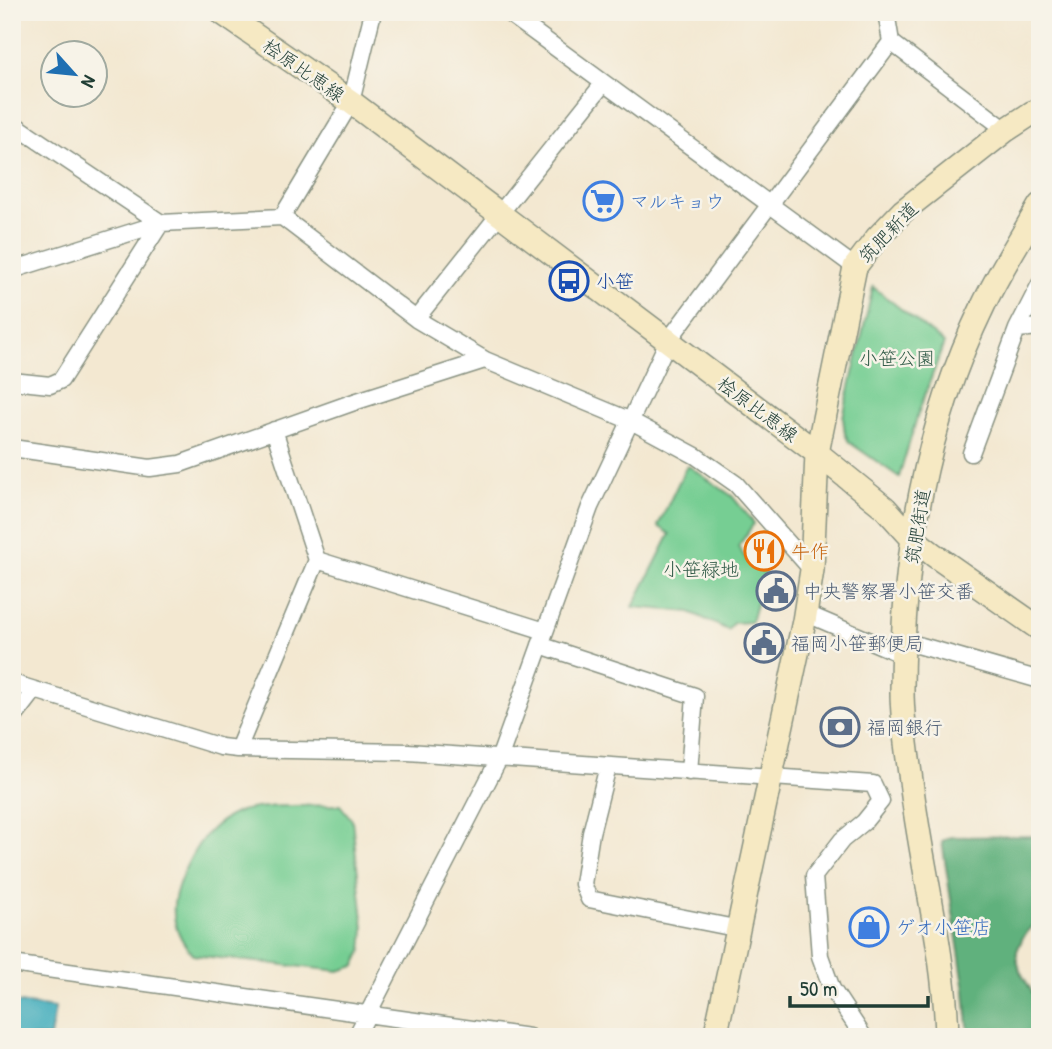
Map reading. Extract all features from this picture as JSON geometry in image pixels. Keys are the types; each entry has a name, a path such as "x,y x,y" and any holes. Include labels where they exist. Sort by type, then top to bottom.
{"street":[{"name":"桧原比恵線","path":"221,12 351,102 817,453 811,570 805,613 715,1037"},
{"path":"282,217 351,102 373,12"},
{"path":"507,12 855,267"},
{"path":"886,12 891,42 1006,130"},
{"path":"356,1037 499,759 590,507 668,341 891,42"},
{"path":"416,319 603,84"},
{"name":"筑肥新道","path":"817,453 855,267 877,238 903,211 1006,130 1040,110"},
{"path":"12,123 161,223"},
{"name":"筑肥街道","path":"947,1037 946,998 911,783 902,694 912,538 935,431 957,368 982,306 1040,205"},
{"path":"12,270 161,223 282,217 416,319 485,360 631,421 695,456 736,484 811,570"},
{"path":"12,381 50,385 61,380 161,223"},
{"path":"971,453 1017,329 1040,284"},
{"path":"1017,329 1040,327"},
{"path":"12,448 150,468 180,464 485,360"},
{"path":"238,749 317,560 274,430"},
{"path":"817,453 885,508 912,538 1040,628"},
{"path":"317,560 543,638 695,695 690,772"},
{"path":"805,613 904,648 1040,680"},
{"path":"12,683 221,747 238,749 408,752 873,784 881,801 864,822 842,840 814,876 820,956 832,989 863,1036"},
{"path":"12,720 35,690"},
{"path":"608,766 591,833 583,884 589,899 740,929"},
{"path":"12,964 529,1037"}],"green space":[{"name":"小笹公園","path":"873,287 944,343 899,477 849,442 845,434 843,417"},
{"name":"小笹緑地","path":"687,465 732,496 754,523 738,547 750,564 766,568 751,622 733,623 728,630 690,612 633,607 670,534 658,526"},
{"path":"340,805 352,820 364,929 362,951 355,966 339,971 193,955 178,932 175,898 189,861 209,832 229,816 247,809"},
{"path":"1040,836 1040,916 1023,937 1017,951 1017,959 1020,971 1040,1006 1040,1037 969,1037 965,991 942,841 951,837"}],"water":[{"path":"12,1002 55,1008 50,1037 12,1037"}],"place":[{"name":"マルキョウ","path":"603,201"},
{"name":"小笹","path":"569,281"},
{"name":"牛作","path":"764,551"},
{"name":"中央警察署小笹交番","path":"776,591"},
{"name":"福岡小笹郵便局","path":"764,643"},
{"name":"福岡銀行","path":"840,727"},
{"name":"ゲオ小笹店","path":"869,927"}]}
